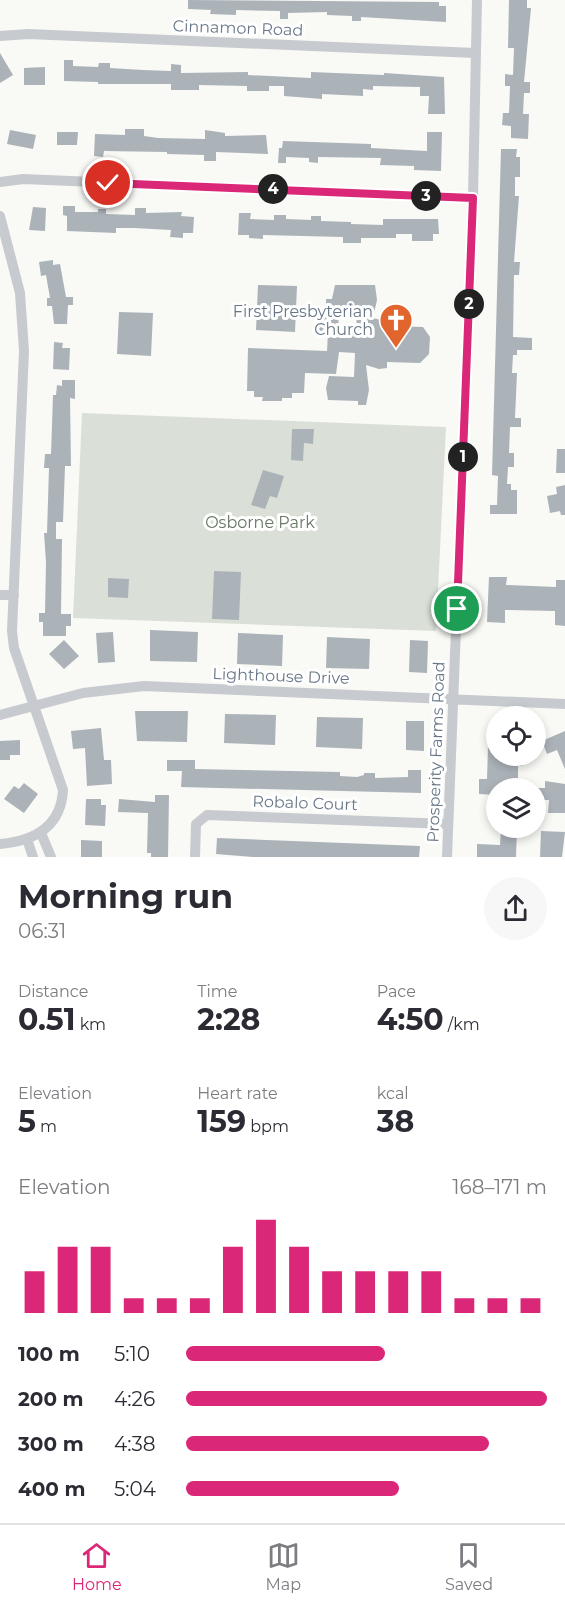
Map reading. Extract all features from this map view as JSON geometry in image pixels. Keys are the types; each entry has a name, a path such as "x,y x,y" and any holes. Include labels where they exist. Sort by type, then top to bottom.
{"street":[{"name":"Prosperity Farms Road","path":"447,857 473,198 477,0"},
{"name":"Cinnamon Road","path":"0,36 28,34 475,53"},
{"path":"0,182 23,179 473,198"},
{"path":"0,216 14,264 23,322 14,648 60,775 63,790 58,814 41,833 27,839 0,844"},
{"path":"0,596 14,595"},
{"name":"Lighthouse Drive","path":"0,715 83,693 144,686 565,704"},
{"name":"Robalo Court","path":"195,857 196,824 207,814 448,824"},
{"path":"41,833 51,857"},
{"path":"27,839 33,857"}],"green space":[{"name":"Osborne Park","path":"82,413 446,427 436,631 73,618"}],"building":[{"path":"188,0 439,2 439,6 446,6 446,22 361,17 361,21 352,21 352,16 327,15 327,12 288,13 288,19 280,19 280,11 236,10 236,15 210,14 211,10 188,9"},
{"path":"509,0 527,0 527,8 531,8 524,82 530,82 530,93 524,93 523,114 529,114 528,139 511,138 511,126 502,125 503,113 509,113 510,86 505,86 505,74 513,75 514,48 508,48"},
{"path":"0,53 13,75 0,83"},
{"path":"64,60 73,60 73,66 98,67 99,63 110,63 110,68 143,70 171,71 171,64 181,65 181,73 248,72 248,75 311,78 311,72 384,75 384,73 444,77 445,114 428,114 429,96 420,96 420,87 373,86 373,90 363,89 363,96 322,94 322,99 284,96 284,86 269,86 269,91 247,91 247,86 199,85 199,90 171,90 171,84 98,84 98,82 64,81"},
{"path":"45,67 45,85 24,85 24,68"},
{"path":"125,129 144,129 144,136 158,138 205,139 205,130 225,133 225,136 266,135 268,154 216,152 216,161 204,161 204,155 167,154 167,152 104,151 103,157 94,156 95,134 125,135"},
{"path":"10,130 36,135 33,149 7,144"},
{"path":"57,132 78,132 77,145 57,145"},
{"path":"427,132 442,132 441,171 414,170 414,166 380,165 381,158 318,157 318,163 309,162 309,158 286,157 286,163 278,163 279,148 282,148 283,141 371,144 371,148 427,151"},
{"path":"501,149 517,149 516,157 520,157 520,177 515,177 515,196 519,196 514,262 520,262 519,275 514,275 513,337 532,338 532,350 517,350 517,355 513,355 512,373 517,373 515,418 521,418 521,427 510,427 509,453 514,453 514,467 508,467 507,484 511,484 511,490 517,490 517,514 490,514 490,505 497,505 498,476 492,475"},
{"path":"63,206 75,206 75,212 98,212 98,209 106,209 106,214 135,215 135,208 146,208 146,213 182,212 181,216 194,217 193,233 183,233 183,238 170,237 171,230 116,228 116,233 67,231 67,216 63,215"},
{"path":"33,207 46,208 45,231 29,230"},
{"path":"239,213 251,213 250,219 274,220 274,215 286,215 286,219 311,220 311,216 321,216 321,221 383,225 383,219 438,219 439,234 433,234 433,241 412,241 412,234 396,234 396,238 361,238 361,243 343,243 343,237 263,235 263,239 249,238 249,235 238,235"},
{"path":"53,260 53,265 60,264 66,297 73,297 73,305 68,305 67,324 54,324 52,306 47,306 47,298 50,298 46,275 41,276 39,262"},
{"path":"258,285 297,286 295,332 256,330"},
{"path":"335,285 375,285 377,300 373,318 389,322 388,326 423,327 430,337 429,354 420,363 387,362 387,368 379,369 366,365 369,390 366,405 358,405 358,401 328,400 326,388 329,376 354,377 355,353 339,352 336,374 305,373 304,393 292,393 292,398 282,398 282,401 262,401 263,397 254,397 254,391 247,391 248,348 327,351 328,333 315,333 315,323 319,323 320,310 326,310 326,299 332,299","holes":["338,312 357,312 356,333 339,332"]},
{"path":"119,312 153,313 151,356 117,354"},
{"path":"54,342 63,343 62,348 70,348 69,370 53,369"},
{"path":"62,380 75,380 75,399 70,398 71,466 65,466 63,522 56,522 56,539 62,539 61,614 71,614 71,626 66,626 66,636 43,636 43,622 39,622 39,613 45,613 44,533 47,533 49,468 44,468 45,454 51,454 53,395 56,395 57,385 62,386"},
{"path":"292,429 314,429 313,444 304,443 303,461 291,460"},
{"path":"557,449 565,449 565,473 556,473"},
{"path":"263,470 284,476 277,498 270,496 265,509 251,505"},
{"path":"565,485 565,515 561,515 560,511 550,513 547,496 557,494 556,487"},
{"path":"214,571 241,572 239,620 212,619"},
{"path":"489,577 507,577 506,585 556,587 556,580 565,580 565,626 555,625 555,611 505,610 505,623 487,622"},
{"path":"108,578 129,579 128,598 108,597"},
{"path":"150,630 198,632 197,662 150,661"},
{"path":"113,632 115,662 98,663 96,633"},
{"path":"238,633 283,635 282,666 237,664"},
{"path":"327,637 370,639 369,669 326,668"},
{"path":"64,640 79,656 64,669 49,654"},
{"path":"410,640 428,641 427,673 409,672"},
{"path":"135,711 188,711 187,742 137,741"},
{"path":"225,714 276,715 275,745 224,743"},
{"path":"317,717 363,718 362,749 316,747"},
{"path":"406,721 424,721 424,751 406,750"},
{"path":"101,728 104,760 111,760 112,784 87,786 85,748 73,749 71,731"},
{"path":"565,731 565,769 557,750 547,754 546,739"},
{"path":"20,740 20,755 10,755 10,760 0,760 0,741"},
{"path":"167,760 195,760 195,769 340,772 340,776 357,777 364,773 375,773 375,778 408,777 408,770 421,770 421,793 181,787 182,771 167,771"},
{"path":"487,766 518,766 518,778 487,778"},
{"path":"479,779 486,779 486,794 479,794"},
{"path":"546,781 565,784 565,813 548,813 549,800 546,800"},
{"path":"24,783 38,794 24,813 4,799 14,786 19,789"},
{"path":"155,795 169,795 168,857 151,857 151,853 147,853 148,813 118,812 119,799 155,802"},
{"path":"86,799 101,799 101,805 106,805 105,826 85,825"},
{"path":"546,831 565,832 562,857 540,857 541,838 546,838"},
{"path":"217,838 420,846 419,857 253,857 216,854"},
{"path":"500,838 517,838 516,857 477,857 477,844 500,845"},
{"path":"81,840 102,841 102,857 81,857"}],"place":[{"name":"First Presbyterian Church","path":"396,349"}],"route":[{"path":"108,183 473,198 457,609"}]}
